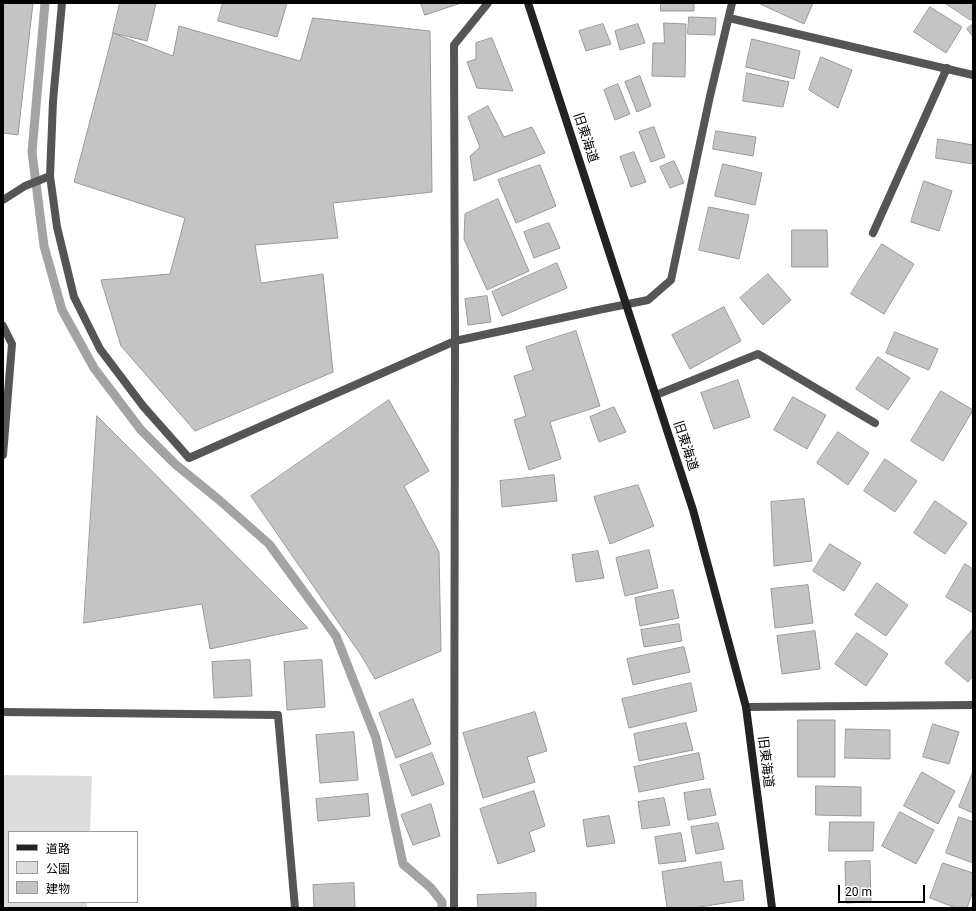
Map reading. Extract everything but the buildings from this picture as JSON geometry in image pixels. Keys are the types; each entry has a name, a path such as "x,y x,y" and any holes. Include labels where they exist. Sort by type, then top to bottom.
{"street":[{"path":"62,3 53,101 50,176 57,227 74,297 100,348 143,406 188,458 455,341 648,300 671,280 710,96 732,3"},
{"path":"454,908 454,45 488,3"},
{"name":"旧東海道","path":"528,3 693,510 746,707 772,908"},
{"path":"729,18 973,74"},
{"path":"873,233 946,68"},
{"path":"3,200 25,186 50,176"},
{"path":"3,326 12,344 3,455"},
{"path":"656,395 758,354 875,423"},
{"path":"746,707 973,705"},
{"path":"3,712 278,715 295,908"}],"green space":[{"path":"3,775 92,776 90,831 8,831 8,903 87,903 87,908 3,908"}],"waterway":[{"path":"45,3 32,152 44,246 62,310 94,368 141,430 175,464 218,499 269,544 336,636 376,738 403,864 431,888 442,902 442,908"}]}
